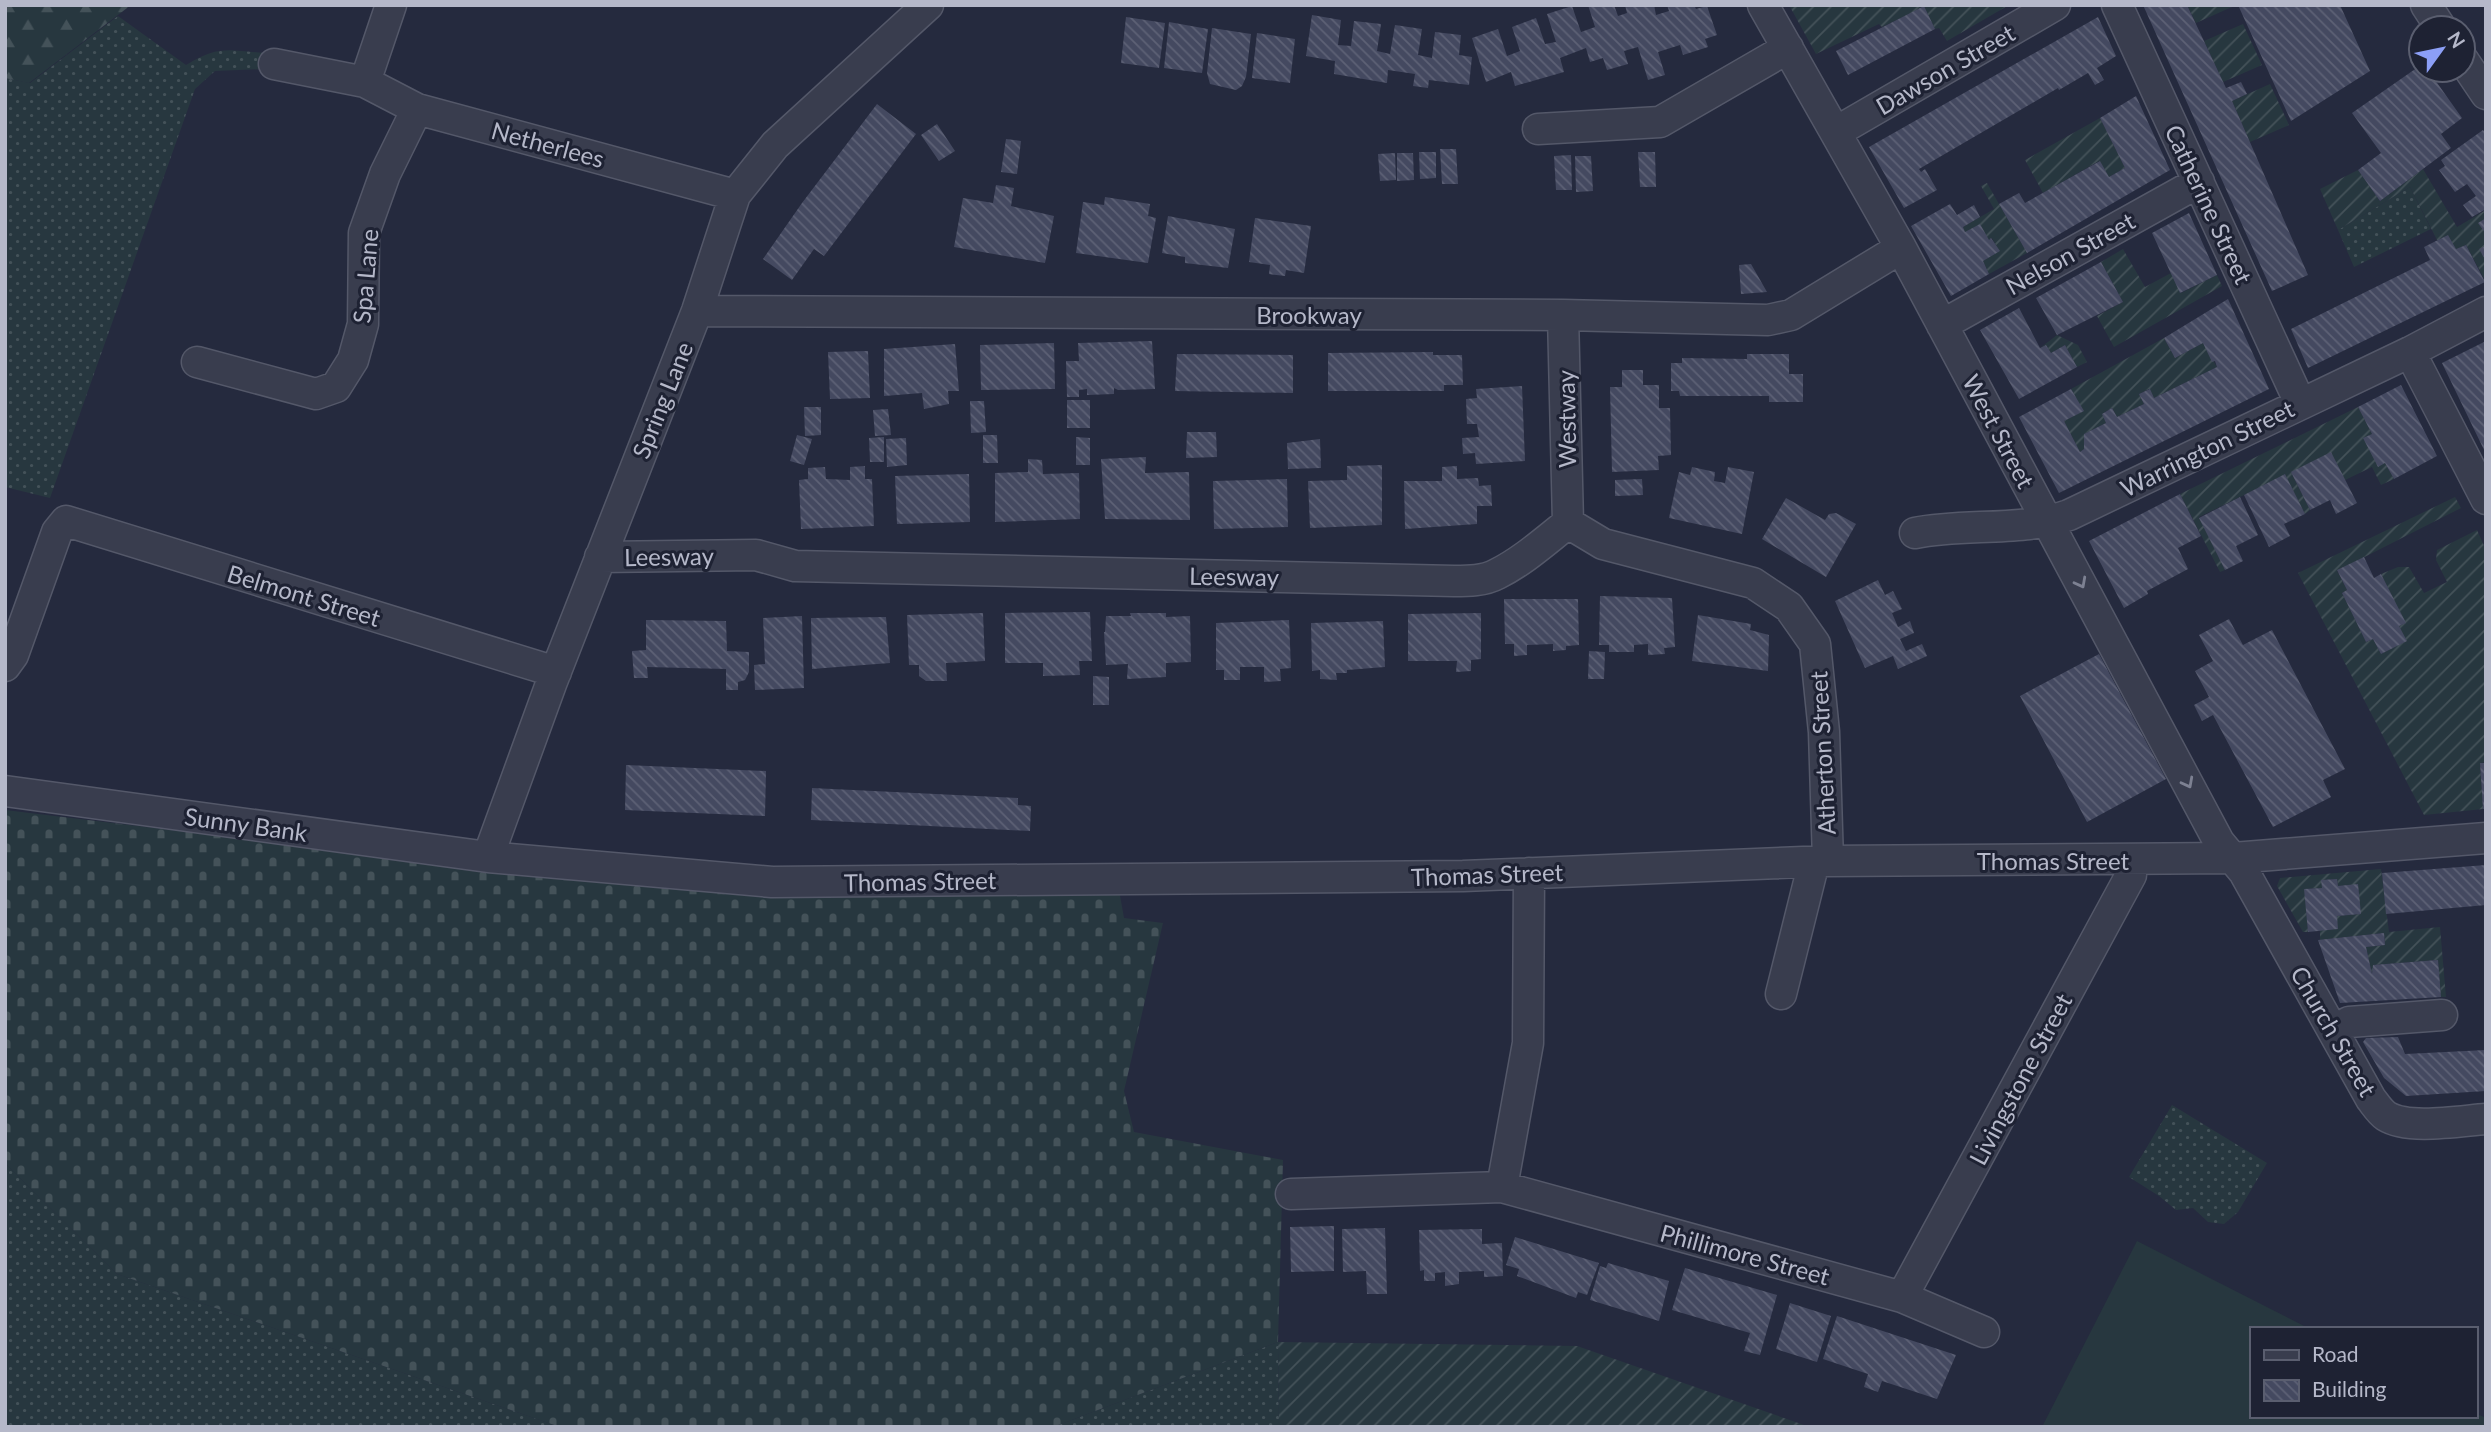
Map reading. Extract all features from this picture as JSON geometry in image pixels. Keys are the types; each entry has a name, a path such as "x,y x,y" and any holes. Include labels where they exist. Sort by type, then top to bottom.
{"street":[{"path":"365,82 391,5"},
{"name":"Spring Lane","path":"488,857 600,557 697,312 735,195 775,145 928,5"},
{"name":"West Street","path":"1763,5 1942,325 2219,842 2233,858"},
{"name":"Dawson Street","path":"1836,132 2055,5"},
{"name":"Catherine Street","path":"2118,5 2300,403"},
{"path":"1538,129 1660,122 1788,48"},
{"name":"Netherlees","path":"274,64 365,82 418,109 735,195"},
{"name":"Spa Lane","path":"197,362 316,394 336,387 353,360 363,324 364,233 385,174 418,109"},
{"name":"Nelson Street","path":"1942,325 2199,182"},
{"name":"Brookway","path":"697,312 1563,315 1768,320 1791,315 1900,248"},
{"name":"Warrington Street","path":"1915,533 1937,529 2049,523 2410,352 2486,313"},
{"name":"Westway","path":"1563,315 1568,523"},
{"path":"2410,352 2486,499"},
{"name":"Belmont Street","path":"5,666 13,654 57,531 66,521 556,672"},
{"name":"Leesway","path":"600,557 756,555 795,566 1454,581 1476,580 1495,575 1533,551 1568,523"},
{"name":"Atherton Street","path":"1568,523 1603,544 1753,583 1789,607 1815,644 1824,732 1821,862 1781,994"},
{"name":"Sunny Bank","path":"5,791 488,857"},
{"name":"Thomas Street","path":"488,857 772,882 1450,876 1821,862 2233,858 2486,838"},
{"name":"Church Street","path":"2233,858 2249,881 2371,1099 2385,1116 2416,1123 2486,1119"},
{"name":"Livingstone Street","path":"1902,1297 2131,875 2130,860"},
{"path":"1503,1187 1528,1043 1530,873"},
{"path":"2333,1031 2349,1022 2442,1015"},
{"name":"Phillimore Street","path":"1291,1194 1503,1187 1902,1297 1984,1332"}],"green space":[{"path":"5,5 131,5 29,83 5,78"},
{"path":"1789,5 2009,5 1947,41 1939,28 1935,29 1924,7 1882,27 1879,24 1816,54"},
{"path":"2187,5 2234,5 2234,6 2196,23"},
{"path":"118,16 186,65 207,54 232,50 264,53 264,69 215,71 195,89 50,498 5,487 5,78 30,83"},
{"path":"2243,24 2262,65 2223,82 2204,41"},
{"path":"2270,84 2289,125 2250,142 2232,101"},
{"path":"2100,118 2125,168 2109,177 2099,161 2043,193 2025,160"},
{"path":"2423,169 2457,227 2486,210 2486,218 2479,223 2486,234 2486,246 2480,249 2486,261 2486,282 2466,245 2456,249 2437,240 2410,187 2338,230 2320,189 2358,170 2380,201"},
{"path":"1987,183 2027,253 1989,274 1983,261 1999,251 1992,238 1989,240 1965,232 1963,227 1994,209 1981,186"},
{"path":"2410,187 2431,229 2354,267 2338,230"},
{"path":"2123,249 2145,287 2171,273 2181,293 2217,275 2222,286 2114,347 2097,316 2123,302 2101,262"},
{"path":"2057,335 2078,345 2087,362 2077,367 2065,345 2051,353 2046,345 2040,348"},
{"path":"2164,338 2175,358 2203,343 2217,367 2154,398 2149,389 2139,394 2144,404 2117,417 2112,408 2103,413 2106,423 2084,434 2084,449 2080,452 2064,421 2083,411 2071,389"},
{"path":"2358,407 2372,434 2364,438 2385,463 2394,479 2381,485 2372,467 2345,480 2291,472 2310,510 2305,514 2285,475 2199,517 2225,570 2220,572 2180,494"},
{"path":"2455,497 2461,508 2337,571 2347,590 2342,593 2366,642 2373,639 2381,654 2406,641 2399,626 2405,623 2381,574 2398,567 2409,567 2424,593 2447,582 2436,560 2437,550 2477,530 2486,550 2486,762 2480,763 2483,809 2424,815 2298,573"},
{"path":"5,810 511,871 1119,890 1124,918 1163,923 1124,1091 1134,1132 1283,1160 1278,1342 1053,1427 560,1427 117,1274 5,1163"},
{"path":"2381,869 2389,932 2440,927 2446,997 2441,997 2438,960 2374,965 2372,974 2366,947 2385,945 2384,933 2320,940 2320,931 2337,916 2360,914 2358,885 2338,886 2337,879 2322,880 2322,888 2305,889 2308,932 2303,932 2277,886 2280,878"},
{"path":"2172,1105 2267,1163 2238,1212 2224,1224 2208,1222 2193,1208 2176,1210 2129,1177"},
{"path":"5,1163 117,1274 560,1427 5,1427"},
{"path":"2137,1241 2306,1327 2250,1327 2250,1418 2477,1418 2477,1414 2486,1418 2486,1427 2042,1427"},
{"path":"1278,1342 1279,1427 1053,1427"},
{"path":"1278,1342 1577,1346 1810,1427 1279,1427"}],"building":[{"path":"1588,5 1614,5 1618,16 1627,13 1625,5 1654,5 1656,15 1669,11 1667,5 1694,5 1696,9 1707,6 1717,35 1705,39 1708,47 1683,55 1680,45 1658,52 1665,75 1648,80 1638,47 1624,51 1628,64 1607,70 1603,58 1590,62 1586,48 1560,58 1564,72 1515,86 1511,72 1486,82 1472,38 1498,29 1507,56 1520,51 1512,27 1536,18 1545,44 1556,42 1547,14 1572,6 1581,32 1595,27"},
{"path":"2143,5 2187,5 2226,88 2241,82 2247,94 2232,101 2308,275 2272,291"},
{"path":"2238,5 2340,5 2370,71 2291,121"},
{"path":"1924,6 1935,29 1848,75 1836,51"},
{"path":"1312,15 1341,20 1338,45 1351,46 1354,21 1381,24 1377,51 1390,54 1395,25 1422,29 1418,55 1432,58 1435,32 1461,35 1459,55 1472,57 1469,85 1429,80 1428,88 1413,86 1415,74 1388,70 1387,83 1334,74 1335,61 1306,56"},
{"path":"1126,17 1165,23 1159,68 1121,63"},
{"path":"2098,17 2116,56 2097,68 2104,80 2095,85 2088,73 1919,169 1921,172 1925,169 1937,190 1904,208 1869,147"},
{"path":"1169,22 1208,29 1202,73 1164,68"},
{"path":"1212,28 1251,34 1246,77 1242,86 1236,90 1210,84 1207,73"},
{"path":"1257,33 1295,39 1290,83 1252,78"},
{"path":"2407,75 2407,84 2438,84 2462,118 2441,134 2451,148 2380,201 2358,170 2381,153 2352,113"},
{"path":"2136,96 2170,170 2027,253 1999,204 2019,193 2025,203 2100,161 2109,177 2125,168 2100,118"},
{"path":"877,104 916,134 824,256 814,249 792,280 763,259"},
{"path":"937,124 955,151 939,161 921,135"},
{"path":"2483,130 2486,134 2486,209 2472,217 2463,205 2476,196 2467,184 2455,192 2439,170 2445,166 2441,160"},
{"path":"1006,139 1021,141 1017,174 1001,172"},
{"path":"1440,149 1456,149 1458,184 1442,184"},
{"path":"1419,152 1436,152 1436,178 1420,179"},
{"path":"1638,152 1655,152 1656,187 1640,187"},
{"path":"1395,153 1396,180 1380,181 1378,154"},
{"path":"1397,153 1413,153 1414,180 1397,181"},
{"path":"1571,155 1572,190 1556,190 1554,156"},
{"path":"1575,156 1591,156 1593,191 1576,192"},
{"path":"996,185 1014,188 1011,206 1054,216 1045,263 954,247 963,198 993,203"},
{"path":"1105,197 1150,204 1148,216 1156,218 1148,263 1076,253 1083,202 1104,205"},
{"path":"1950,204 1957,215 1974,205 1980,217 1963,227 1965,232 1980,224 1989,240 1991,238 2000,251 1983,261 1989,274 1951,296 1911,226"},
{"path":"2189,213 2217,275 2180,293 2152,233"},
{"path":"1168,216 1235,229 1228,268 1185,263 1185,257 1162,253"},
{"path":"1255,218 1311,226 1304,273 1286,270 1285,276 1269,274 1270,265 1249,262"},
{"path":"2486,218 2486,234 2478,223"},
{"path":"2448,235 2456,249 2466,245 2485,282 2308,368 2291,329 2430,260 2424,247"},
{"path":"2486,246 2486,261 2479,249"},
{"path":"2101,262 2123,302 2057,335 2036,298"},
{"path":"1751,264 1767,292 1741,294 1739,265"},
{"path":"2228,299 2269,389 2059,493 2019,417 2071,389 2084,411 2064,421 2080,452 2084,449 2084,434 2106,423 2102,414 2112,408 2117,417 2144,404 2139,394 2150,389 2154,398 2217,367 2203,343 2175,358 2164,338"},
{"path":"2019,308 2040,348 2046,345 2051,353 2065,345 2077,367 2019,399 1980,330"},
{"path":"1152,341 1155,389 1114,388 1114,394 1087,395 1087,389 1079,390 1079,397 1067,397 1066,361 1079,361 1078,343"},
{"path":"2486,341 2486,454 2442,363"},
{"path":"1054,343 1055,389 981,390 980,345"},
{"path":"955,344 959,391 948,391 949,404 924,409 922,393 884,396 884,349"},
{"path":"868,351 870,398 830,399 828,352"},
{"path":"1433,352 1433,355 1462,355 1463,385 1444,385 1444,391 1328,391 1328,353"},
{"path":"1177,354 1293,355 1293,393 1175,391"},
{"path":"1747,354 1789,354 1789,374 1803,374 1803,402 1769,402 1769,396 1680,396 1679,391 1671,391 1671,363 1682,363 1682,358 1747,359"},
{"path":"1622,370 1643,370 1643,385 1659,385 1659,408 1670,408 1671,455 1658,456 1659,470 1612,472 1610,387 1622,387"},
{"path":"2401,385 2437,456 2394,479 2385,463 2378,467 2363,438 2372,434 2358,407"},
{"path":"1522,386 1525,461 1476,464 1475,453 1463,454 1462,438 1479,437 1477,424 1467,424 1466,399 1477,398 1476,389"},
{"path":"1067,400 1090,400 1090,428 1067,428"},
{"path":"970,401 984,401 986,432 971,433"},
{"path":"804,407 821,407 821,435 805,436"},
{"path":"888,409 891,435 875,436 873,410"},
{"path":"1187,432 1216,432 1217,457 1186,458"},
{"path":"797,435 812,439 804,465 790,461"},
{"path":"983,435 997,435 998,463 983,463"},
{"path":"884,437 884,462 870,462 869,438"},
{"path":"1076,437 1090,438 1090,465 1076,465"},
{"path":"906,438 907,465 887,467 886,439"},
{"path":"1320,439 1321,468 1288,469 1287,443"},
{"path":"2331,452 2357,503 2336,514 2330,500 2310,510 2291,472"},
{"path":"1146,457 1145,473 1189,472 1190,520 1105,519 1101,459"},
{"path":"1028,459 1042,460 1043,474 1079,473 1080,519 995,522 995,473 1028,472"},
{"path":"1382,465 1382,525 1310,528 1308,481 1347,480 1347,466"},
{"path":"865,466 865,479 872,479 874,526 801,529 799,480 808,479 808,468 825,467 826,479 850,480 850,467"},
{"path":"1457,466 1457,479 1478,478 1479,486 1491,485 1492,506 1477,506 1477,524 1405,529 1404,481 1442,481 1442,467"},
{"path":"1692,467 1715,472 1714,481 1725,483 1728,467 1754,472 1742,534 1669,518 1679,472 1690,475"},
{"path":"969,474 970,522 897,524 895,476"},
{"path":"2285,474 2305,514 2284,524 2290,536 2269,547 2244,495"},
{"path":"1287,479 1288,527 1214,529 1213,481"},
{"path":"1642,479 1643,495 1615,496 1615,480"},
{"path":"2180,494 2201,536 2178,548 2188,569 2147,591 2148,594 2124,608 2089,541"},
{"path":"2240,497 2258,535 2236,546 2243,561 2225,570 2199,518"},
{"path":"1786,498 1825,520 1829,514 1836,513 1856,524 1826,577 1762,539"},
{"path":"2364,557 2374,578 2381,574 2406,623 2399,626 2407,641 2381,654 2373,639 2366,642 2342,593 2347,590 2337,570"},
{"path":"1878,580 1885,595 1893,591 1902,609 1892,613 1898,627 1910,621 1914,633 1900,639 1906,651 1922,644 1927,656 1898,669 1893,656 1865,668 1835,601"},
{"path":"1600,596 1672,598 1675,647 1664,648 1665,654 1648,655 1648,644 1634,645 1634,652 1609,652 1609,645 1599,645"},
{"path":"1504,599 1578,599 1579,645 1553,651 1553,644 1527,645 1527,655 1514,656 1514,644 1505,644"},
{"path":"1090,612 1092,661 1079,661 1080,675 1043,676 1043,663 1005,663 1005,613"},
{"path":"983,613 985,661 946,663 947,681 926,681 919,676 919,665 909,665 907,615"},
{"path":"1130,613 1166,613 1166,617 1190,616 1191,662 1166,663 1166,677 1127,679 1128,664 1106,665 1106,616 1131,616"},
{"path":"1481,613 1481,659 1471,660 1471,671 1456,672 1457,661 1408,661 1408,614"},
{"path":"1698,615 1751,624 1750,630 1769,635 1768,671 1692,661"},
{"path":"802,616 804,688 755,690 754,665 765,664 763,618"},
{"path":"886,617 890,663 812,669 811,618"},
{"path":"2229,619 2243,645 2272,630 2345,769 2323,780 2331,797 2273,827 2213,715 2202,721 2194,705 2209,697 2195,671 2213,661 2199,635"},
{"path":"646,620 726,621 727,651 749,652 749,672 745,680 738,682 738,690 726,690 726,669 647,667 648,678 634,678 632,651 646,650"},
{"path":"1289,620 1291,668 1280,669 1281,681 1264,682 1264,667 1240,667 1240,680 1224,680 1224,670 1216,670 1216,623"},
{"path":"1383,621 1385,667 1347,670 1347,673 1336,673 1337,680 1320,679 1320,670 1312,671 1311,623"},
{"path":"1589,651 1605,652 1604,679 1588,679"},
{"path":"2099,654 2166,779 2087,822 2020,696"},
{"path":"1093,676 1109,677 1109,705 1093,705"},
{"path":"2480,763 2486,763 2486,809 2483,809"},
{"path":"626,765 766,771 765,816 625,810"},
{"path":"812,788 1018,798 1018,805 1031,806 1030,831 811,820"},
{"path":"2486,865 2486,905 2386,914 2382,873"},
{"path":"2337,879 2338,886 2358,884 2361,914 2337,916 2338,929 2308,932 2304,889 2322,888 2321,880"},
{"path":"2384,933 2385,945 2366,947 2372,974 2373,965 2438,960 2441,997 2340,1003 2318,940"},
{"path":"2398,1037 2405,1054 2486,1050 2486,1091 2406,1096 2384,1078 2363,1042 2366,1038"},
{"path":"1334,1226 1334,1271 1291,1272 1290,1227"},
{"path":"1385,1228 1387,1294 1367,1294 1366,1271 1343,1272 1342,1229"},
{"path":"1482,1229 1482,1244 1502,1243 1503,1276 1484,1277 1484,1271 1459,1272 1459,1284 1445,1286 1445,1272 1435,1273 1435,1281 1424,1281 1424,1270 1420,1271 1419,1230"},
{"path":"1515,1237 1599,1263 1587,1295 1578,1292 1576,1298 1517,1276 1519,1269 1506,1265"},
{"path":"1608,1263 1669,1281 1659,1321 1590,1300 1600,1266 1606,1268"},
{"path":"1685,1268 1777,1295 1760,1355 1744,1351 1750,1333 1672,1310"},
{"path":"1790,1303 1831,1316 1817,1362 1776,1349"},
{"path":"1837,1316 1956,1355 1937,1399 1882,1381 1878,1392 1864,1387 1868,1374 1823,1359"}]}
